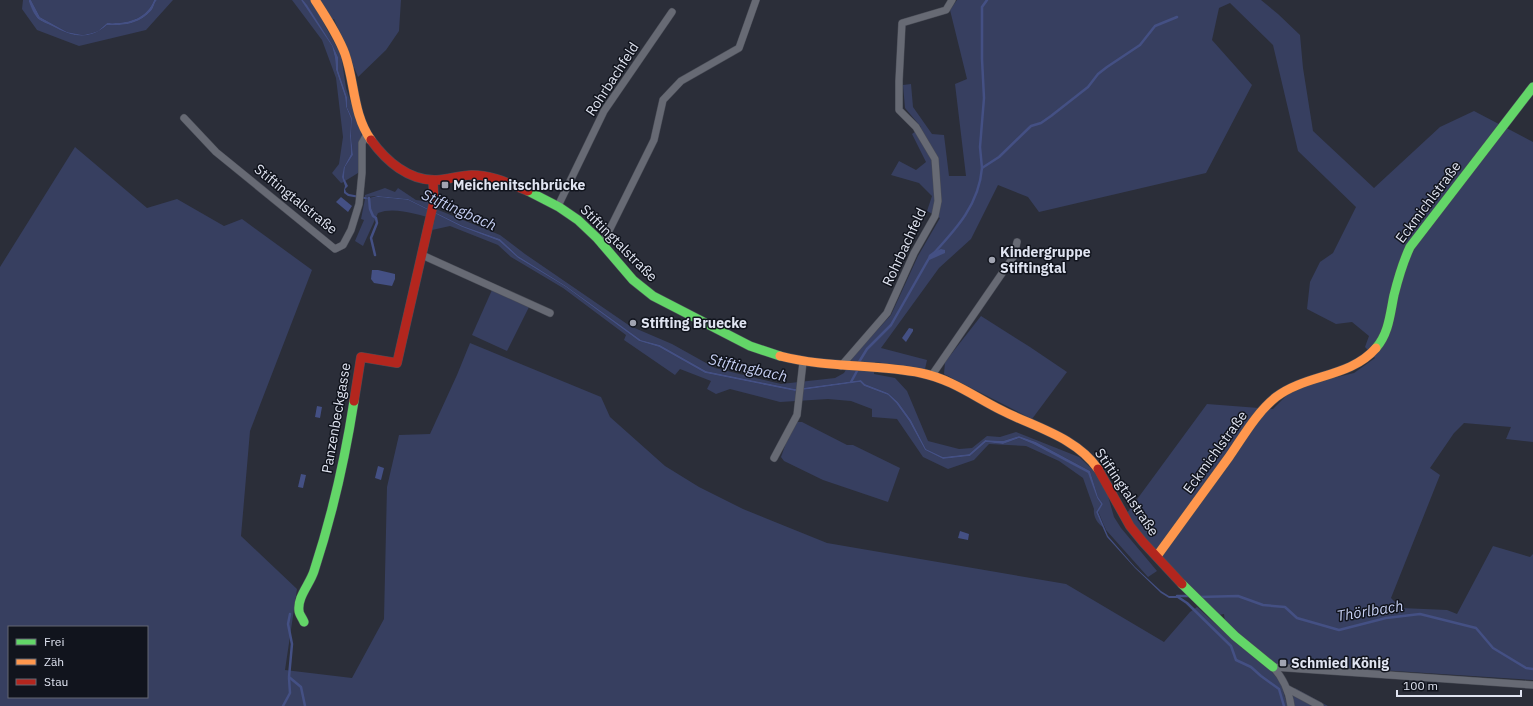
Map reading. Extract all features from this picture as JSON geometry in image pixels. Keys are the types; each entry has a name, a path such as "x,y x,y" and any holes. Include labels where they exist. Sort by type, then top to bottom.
{"street":[{"name":"Stiftingtalstraße","path":"315,0 331,27 344,55 359,116 367,134 375,147 397,167 414,177 433,180 472,175 492,178 524,190 558,206 583,224 627,274 659,300 752,347 780,357 803,362 841,366 866,365 932,375 955,384 997,408 1078,448 1098,469 1123,516 1136,536 1201,603 1246,646 1280,674 1288,690 1291,706"},
{"path":"602,245 654,140 663,100 681,81 739,48 756,0"},
{"name":"Rohrbachfeld","path":"841,366 887,312 914,253 935,216 938,201 935,159 916,127 899,110 902,23 946,10 952,0"},
{"name":"Rohrbachfeld","path":"558,206 604,112 672,12"},
{"name":"Eckmichlstraße","path":"1157,556 1244,434 1276,398 1292,386 1353,367 1373,352 1381,342 1387,330 1398,275 1410,248 1533,87"},
{"name":"Stiftingtalstraße","path":"184,118 216,152 335,249 343,246 351,230 359,204 361,194 362,143 367,134"},
{"name":"Panzenbeckgasse","path":"304,622 299,611 301,597 310,580 324,541 334,504 348,438 362,357 397,363 431,220 434,201 433,180"},
{"path":"932,375 1014,256 1017,242"},
{"path":"422,255 550,313"},
{"path":"774,458 797,415 803,362"},
{"path":"1273,667 1533,685"},
{"path":"1288,690 1320,706"}],"shaded area":[{"path":"23,0 29,0 38,19 66,33 80,36 94,33 107,25 131,23 141,19 151,11 157,0 173,0 146,30 79,46 37,30 22,9"},
{"path":"29,0 31,0 40,17 67,32 83,35 98,31 87,35 80,36 66,33 38,19"},
{"path":"31,0 154,0 146,12 135,19 121,23 107,23 98,31 83,35 67,32 40,17"},
{"path":"154,0 157,0 151,11 141,19 131,23 107,25 98,31 107,23 121,23 141,16 146,12"},
{"path":"292,0 301,0 306,5 332,46 336,70 345,97 346,107 351,119 351,154 344,167 344,182 341,183 332,173 339,164 343,137 336,78 322,40"},
{"name":"Stiftingbach","path":"301,0 303,0 307,5 333,46 338,57 338,70 347,97 347,107 352,118 351,136 353,155 345,167 344,178 348,186 345,189 346,192 349,194 370,198 378,196 408,199 463,226 500,239 518,256 566,286 641,340 660,345 706,371 795,389 861,380 865,384 888,393 898,402 911,420 926,449 943,457 969,454 985,440 1003,441 1019,436 1036,442 1090,471 1098,497 1103,504 1098,512 1108,536 1135,567 1161,591 1169,596 1178,596 1179,598 1169,598 1161,593 1135,568 1107,537 1096,512 1101,504 1097,498 1088,473 1033,444 1019,438 1003,444 986,442 970,456 943,459 925,450 909,421 888,395 864,386 860,382 795,391 705,373 659,347 639,341 566,287 518,258 499,241 462,227 408,200 378,197 365,199 348,196 344,193 345,186 342,177 344,167 351,154 350,136 351,119 346,107 345,97 336,70 332,46"},
{"path":"303,0 401,0 399,31 386,50 358,77 334,19 323,22 341,55 346,88 362,136 358,173 345,181 345,167 353,155 351,136 352,118 347,107 347,97 338,70 338,57 333,46"},
{"path":"957,0 1261,0 1300,35 1303,68 1313,131 1374,188 1440,127 1474,111 1533,142 1533,442 1506,439 1511,427 1464,423 1454,433 1430,468 1440,475 1391,598 1401,608 1447,610 1457,614 1493,546 1530,557 1533,554 1533,680 1272,663 1271,671 1281,683 1286,701 1295,688 1328,706 0,706 0,267 75,147 147,208 177,199 224,226 242,219 312,270 250,431 241,536 297,589 285,670 352,678 384,619 387,487 399,435 430,434 470,343 601,397 610,417 665,466 699,487 743,509 827,543 1066,584 1164,642 1190,612 1197,607 1242,648 1250,647 1225,623 1224,614 1219,615 1144,538 1127,513 1207,404 1273,409 1289,393 1317,382 1354,373 1375,358 1365,347 1369,336 1352,322 1336,324 1307,309 1310,282 1320,262 1333,253 1356,207 1298,151 1273,45 1230,3 1219,8 1212,40 1252,85 1206,173 1039,212 1028,197 998,185 971,239 939,268 881,348 927,360 925,369 875,362 874,374 895,378 907,391 928,441 959,449 972,448 987,436 1000,437 1016,432 1079,457 1093,470 1108,496 1114,517 1121,528 1157,571 1148,577 1106,530 1098,511 1103,504 1098,497 1090,471 1036,442 1019,436 1003,441 985,440 969,454 943,457 926,449 911,420 898,402 888,393 865,384 861,380 795,389 706,371 660,345 641,340 566,286 518,256 500,239 463,226 408,199 378,196 365,197 365,195 385,188 395,192 398,188 416,200 431,202 431,207 500,235 525,254 630,326 672,344 715,368 781,384 835,378 844,373 855,354 891,315 918,256 940,218 927,211 932,196 919,183 891,175 899,161 916,170 926,162 912,134 921,127 905,108 903,85 911,84 913,107 932,134 944,135 949,176 966,176 955,84 967,79 950,10"},
{"path":"341,197 352,206 348,212 336,202"},
{"path":"378,197 408,200 462,227 499,241 518,258 566,287 639,341 659,347 705,373 795,391 860,382 864,386 888,395 909,421 925,450 943,459 970,456 986,442 1003,444 1019,438 1033,444 1089,473 1097,498 1101,504 1096,512 1103,527 1095,517 1094,509 1083,478 1059,461 1026,446 989,444 974,460 948,469 923,457 897,419 872,417 872,409 851,401 828,399 780,402 730,389 716,394 707,389 711,381 680,369 675,375 624,340 626,335 563,288 511,257 498,245 450,226 432,230 435,219 414,213 391,210 378,213 363,246 355,241 364,220 361,219 365,199"},
{"path":"941,249 945,250 945,253 927,261 929,255"},
{"path":"372,270 395,274 395,279 392,286 374,283 371,279"},
{"path":"492,290 529,307 507,351 472,335"},
{"path":"981,316 1067,372 1032,419 944,374 945,362"},
{"path":"909,328 913,329 913,331 906,342 902,338"},
{"path":"317,406 322,407 320,418 315,417"},
{"path":"797,422 802,422 847,445 853,445 900,468 888,502 823,480 784,461 781,457 786,443"},
{"path":"378,466 384,468 381,480 375,478"},
{"path":"301,474 306,475 303,488 298,487"},
{"path":"960,531 969,534 968,540 958,538"}],"waterway":[{"path":"982,168 980,147 984,98 982,7 987,0"},
{"path":"934,253 966,215 976,193 982,168 999,157 1031,126 1041,123 1051,116 1088,87 1098,74 1140,45 1155,26 1177,17"},
{"path":"369,198 370,209 373,216 376,218 377,223 371,238 375,255"},
{"path":"859,362 867,349 891,325 928,260"},
{"path":"851,382 857,371"},
{"name":"Thörlbach","path":"1177,596 1190,596"},
{"name":"Thörlbach","path":"1199,597 1238,596 1263,605 1285,607 1297,618 1339,630 1386,618 1420,614 1476,628 1493,648 1526,668 1533,669"},
{"path":"1178,597 1187,603 1231,646 1236,660 1251,667 1279,689 1284,706"},
{"path":"290,614 288,624 292,644 289,677 301,687 305,706"},
{"path":"283,706 290,693 289,678"}],"traffic: fast":[{"path":"1376,348 1384,336 1397,283 1410,247 1533,87"},
{"path":"528,191 559,207 578,220 597,238 633,280 653,296 750,346 780,356"},
{"path":"304,622 299,612 300,601 314,571 327,529 342,466 354,401"},
{"path":"1182,584 1235,636 1273,667"}],"traffic: slow":[{"path":"315,0 335,33 345,54 361,120 371,140"},
{"path":"1157,556 1250,426 1269,403 1276,397 1301,384 1341,371 1354,365 1376,348"},
{"path":"780,356 797,360 904,370 942,379 1001,410 1054,434 1078,449 1089,458 1098,469"}],"traffic: jam":[{"path":"371,140 391,162 417,177 436,180 468,175 479,175 501,180 528,191"},
{"path":"354,401 361,357 397,363 434,201 433,180"},
{"path":"1098,469 1130,526 1182,584"}],"place":[{"name":"Meichenitschbrücke","path":"445,185"},
{"name":"Kindergruppe Stiftingtal","path":"992,260"},
{"name":"Stifting Bruecke","path":"633,323"},
{"name":"Schmied König","path":"1283,663"}]}
